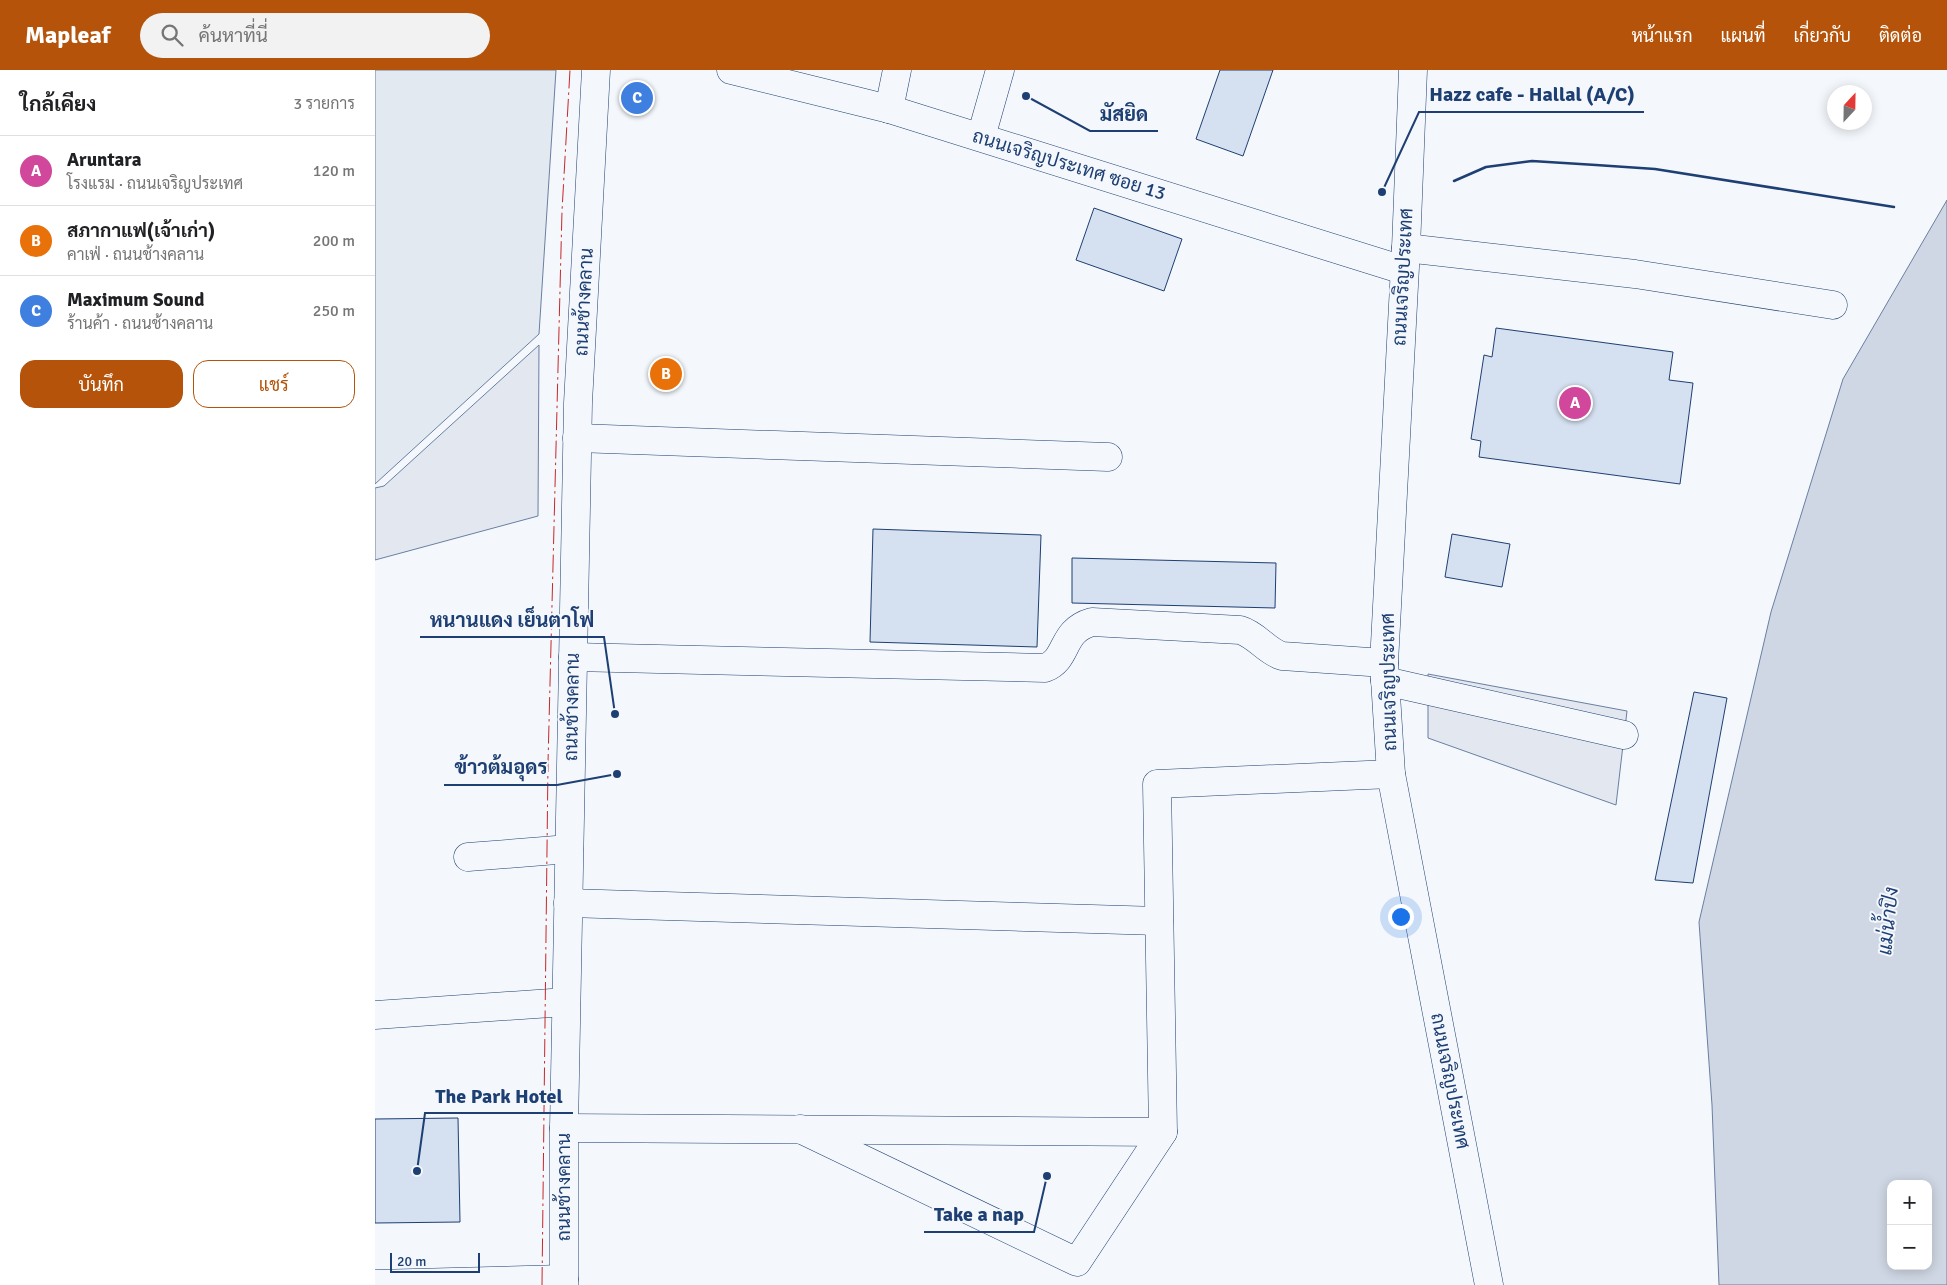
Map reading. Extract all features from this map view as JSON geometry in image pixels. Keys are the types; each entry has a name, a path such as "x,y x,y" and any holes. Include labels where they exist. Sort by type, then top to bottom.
{"street":[{"name":"ถนนช้างคลาน","path":"564,1282 564,1128 577,438 596,70"},
{"name":"ถนนเจริญประเทศ ซอย 13","path":"731,70 889,109 1405,259 1635,274 1833,305"},
{"path":"889,109 897,70"},
{"path":"981,137 1000,70"},
{"name":"ถนนเจริญประเทศ","path":"1413,70 1385,672 1391,774 1489,1285"},
{"path":"577,438 1108,457"},
{"path":"573,657 1045,668 1057,661 1074,631 1081,625 1092,622 1240,630 1250,633 1274,654 1385,672 1624,735"},
{"path":"800,1129 1077,1262 1163,1132 1157,784 1391,774"},
{"path":"468,857 569,849"},
{"path":"568,903 1159,921"},
{"path":"375,1015 566,1002"},
{"path":"564,1128 1163,1132"},
{"path":"375,1284 564,1282"}],"shaded area":[{"path":"375,70 556,70 539,334 375,484"},
{"path":"539,345 538,516 375,560 375,488 384,486"},
{"path":"1428,674 1627,711 1616,805 1428,738"}],"water":[{"name":"แม่น้ำปิง","path":"1947,200 1947,1285 1719,1285 1712,1105 1699,922 1771,612 1843,379"}],"building":[{"path":"1220,70 1273,70 1243,156 1196,139"},
{"path":"1094,208 1182,239 1164,291 1076,260"},
{"path":"1496,328 1673,352 1669,380 1693,383 1680,484 1479,457 1481,441 1471,439 1484,355 1492,357"},
{"path":"873,529 1041,535 1037,647 870,642"},
{"path":"1452,534 1510,544 1502,587 1445,577"},
{"path":"1072,558 1276,563 1275,608 1072,603"},
{"path":"1694,692 1727,698 1693,883 1655,880"},
{"path":"458,1118 460,1222 375,1223 375,1119"}],"wall":[{"path":"1454,181 1486,167 1532,161 1655,169 1894,207"}],"power":[{"path":"542,1285 548,763 562,211 570,70"}],"place":[{"name":"มัสยิด","path":"1026,96"},
{"name":"Maximum Sound","path":"637,98"},
{"name":"Hazz cafe - Hallal (A/C)","path":"1382,192"},
{"name":"สภากาแฟ(เจ้าเก่า)","path":"666,374"},
{"name":"Aruntara","path":"1575,403"},
{"name":"หนานแดง เย็นตาโฟ","path":"615,714"},
{"name":"ข้าวต้มอุดร","path":"617,774"},
{"name":"The Park Hotel","path":"417,1171"},
{"name":"Take a nap","path":"1047,1176"}]}
